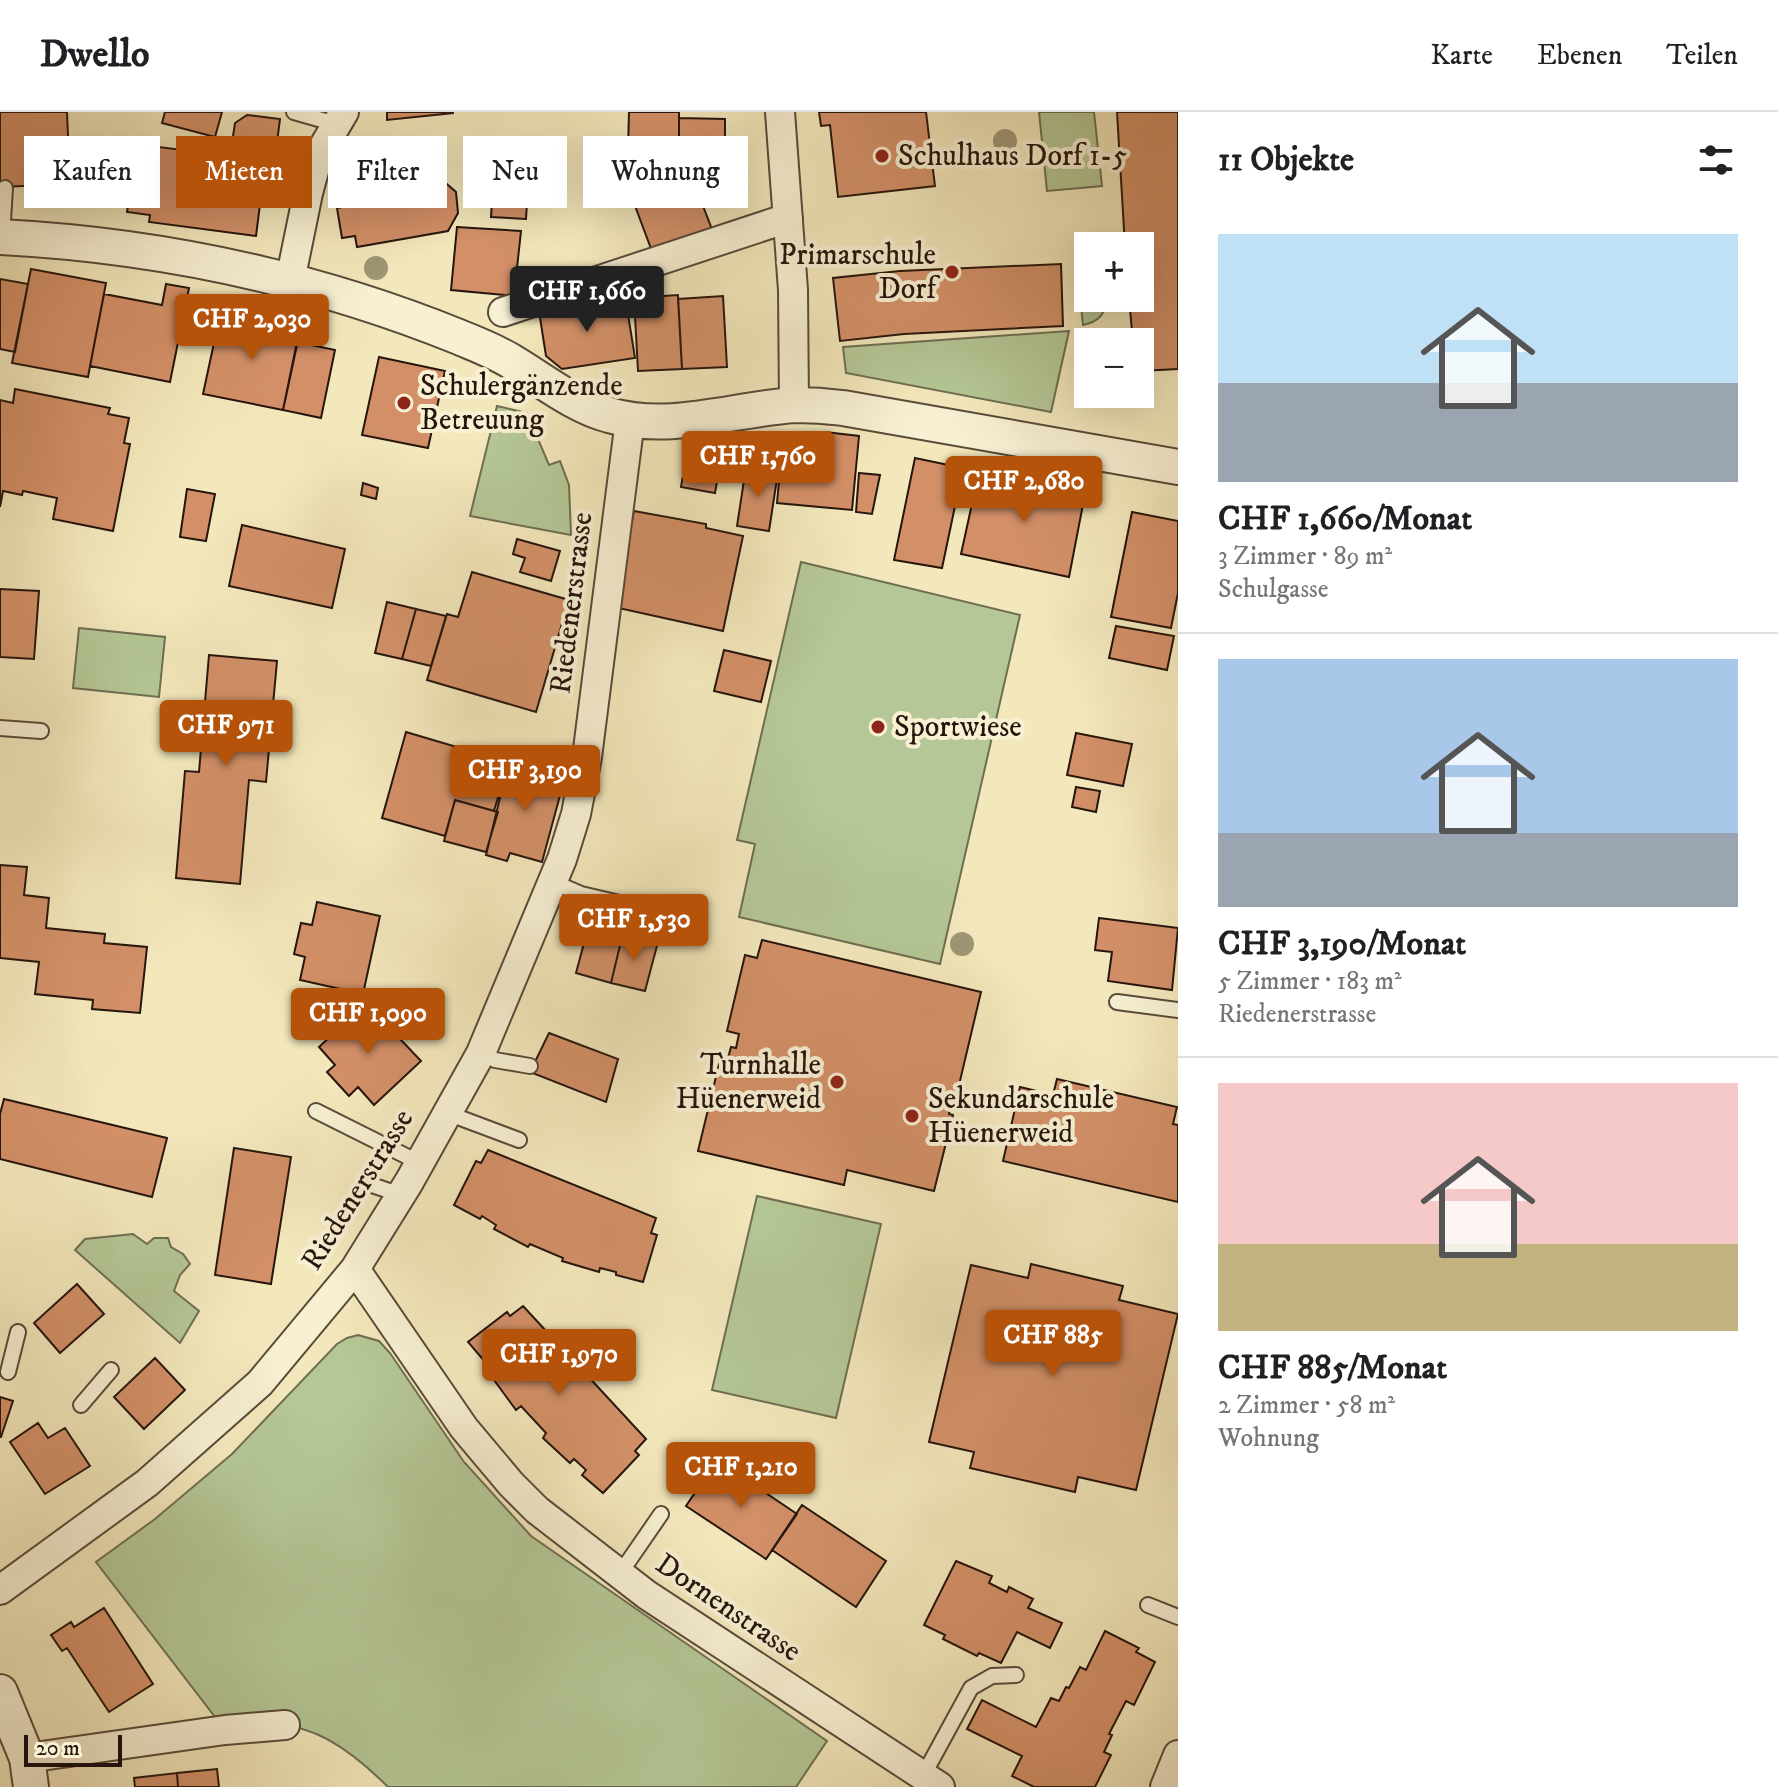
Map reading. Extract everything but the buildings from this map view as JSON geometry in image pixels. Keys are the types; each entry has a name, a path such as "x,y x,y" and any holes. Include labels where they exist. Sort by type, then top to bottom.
{"street":[{"path":"780,112 793,290 794,405"},
{"path":"290,281 318,156 340,118"},
{"path":"503,312 788,218"},
{"path":"1,237 88,244 158,254 290,281 390,311 463,339 510,360 589,408 630,420 672,421 794,405 869,411 1178,467"},
{"name":"Riedenerstrasse","path":"0,1590 147,1483 260,1383 355,1269 420,1163 481,1053 553,882 576,814 585,772 630,420"},
{"name":"Dornenstrasse","path":"355,1269 464,1428 537,1510 619,1575 931,1782"},
{"path":"0,1692 29,1772 225,1730 285,1725"}],"lane":[{"path":"294,112 340,118"},
{"path":"1,237 5,188"},
{"path":"0,728 41,731"},
{"path":"553,882 581,894 654,911"},
{"path":"1117,1002 1178,1010"},
{"path":"481,1053 495,1060 530,1066"},
{"path":"316,1111 420,1163"},
{"path":"447,1113 519,1140"},
{"path":"366,1183 401,1195"},
{"path":"8,1372 18,1332"},
{"path":"81,1405 111,1370"},
{"path":"619,1575 661,1514"},
{"path":"1148,1605 1178,1617"},
{"path":"931,1782 971,1688 992,1676 1016,1675"}],"green space":[{"path":"1039,112 1094,112 1102,186 1047,191"},
{"path":"1082,312 1103,312 1093,322 1083,325"},
{"path":"1069,331 1051,412 846,373 843,347"},
{"path":"497,406 527,413 549,465 560,461 569,485 571,535 470,516"},
{"name":"Sportwiese","path":"801,562 1020,615 940,964 739,917 755,844 737,840"},
{"path":"79,628 165,637 159,697 73,688"},
{"path":"757,1196 881,1224 836,1418 712,1390"},
{"path":"133,1234 147,1244 154,1238 168,1238 171,1247 183,1254 190,1264 180,1275 174,1291 199,1311 180,1343 75,1250 85,1239"},
{"path":"358,1335 379,1341 390,1353 464,1462 531,1536 827,1741 796,1787 388,1787 353,1756 311,1732 275,1726 225,1730 96,1562 155,1519 232,1454 337,1344"}],"place":[{"name":"Schulhaus Dorf 1-5","path":"882,156"},
{"name":"Primarschule Dorf","path":"952,272"},
{"name":"Schulergänzende Betreuung","path":"404,403"},
{"name":"Sportwiese","path":"878,727"},
{"name":"Turnhalle Hüenerweid","path":"837,1082"},
{"name":"Sekundarschule Hüenerweid","path":"912,1116"}]}
